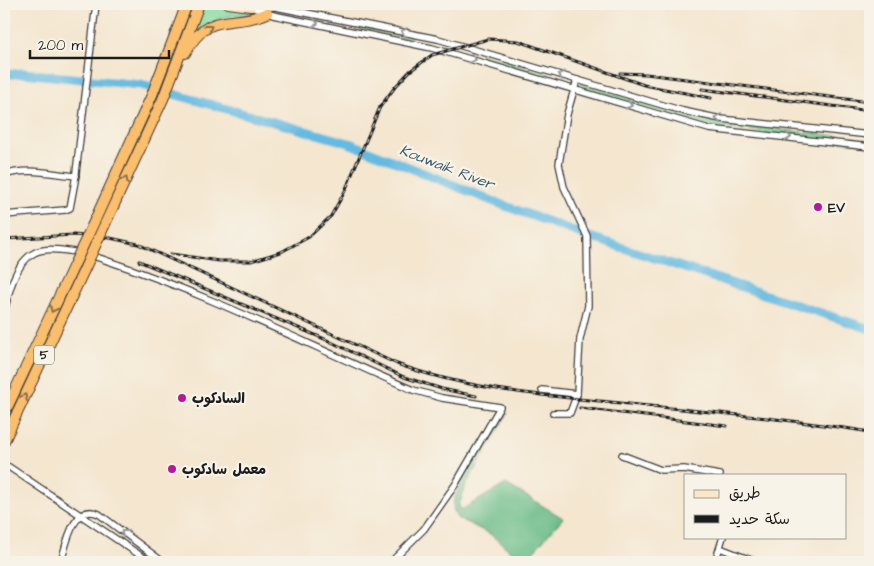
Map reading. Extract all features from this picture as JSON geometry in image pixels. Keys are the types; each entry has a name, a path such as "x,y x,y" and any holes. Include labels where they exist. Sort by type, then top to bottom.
{"highway":[{"name":"5","path":"4,414 74,265 100,222 163,99 165,78 186,7"},
{"name":"5","path":"4,441 84,270 100,222 152,95 165,78 197,8"},
{"path":"165,78 190,44 213,24 225,20 251,20 267,13"}],"main road":[{"path":"228,4 251,7"}],"street":[{"path":"4,214 65,210 70,208 76,176 96,4"},
{"path":"251,7 267,13 432,48 709,129 870,147"},
{"path":"251,7 276,7 438,39 683,111 721,119 870,135"},
{"path":"553,413 570,413 577,394 580,338 588,306 587,236 564,187 560,164 567,114 577,80"},
{"path":"4,175 17,171 29,171 76,176"},
{"path":"4,313 16,275 34,252 46,250 67,251 107,260 186,291 413,390 442,398 500,407 455,485 424,529 391,562"},
{"path":"542,390 577,394"},
{"path":"622,455 661,470 684,469 714,474"},
{"path":"9,467 82,514 150,562"},
{"path":"61,562 74,523 82,514 91,511 99,514 163,562"},
{"path":"715,562 723,538"},
{"path":"720,548 756,562"}],"green space":[{"path":"202,5 248,10 248,13 219,18 187,42"},
{"path":"352,23 411,35 410,39 352,27"},
{"path":"481,54 574,82 573,86 480,58"},
{"path":"580,84 703,121 870,140 870,145 702,125 579,88"},
{"path":"508,413 466,485 459,505 461,510 506,484 563,518 524,562 490,534 457,518 453,507 458,490 469,468 503,415"}],"waterway":[{"name":"Kouwaik River","path":"4,75 23,73 141,85 349,143 500,204 587,236 870,329"}],"railway":[{"path":"171,254 219,261 251,261 281,252 309,237 331,216 345,191 380,107 410,71 432,55 488,39 518,41 644,85 711,98"},
{"path":"620,73 646,74 870,102"},
{"path":"702,89 870,111"},
{"path":"4,239 73,235 110,238 138,244 397,364 449,379 502,390 773,419 870,432"},
{"path":"139,261 327,340 404,377 442,389 476,396"},
{"path":"580,408 727,426"}],"place":[{"name":"EV","path":"818,207"},
{"name":"السادكوب","path":"182,398"},
{"name":"معمل سادكوب","path":"172,469"}]}
